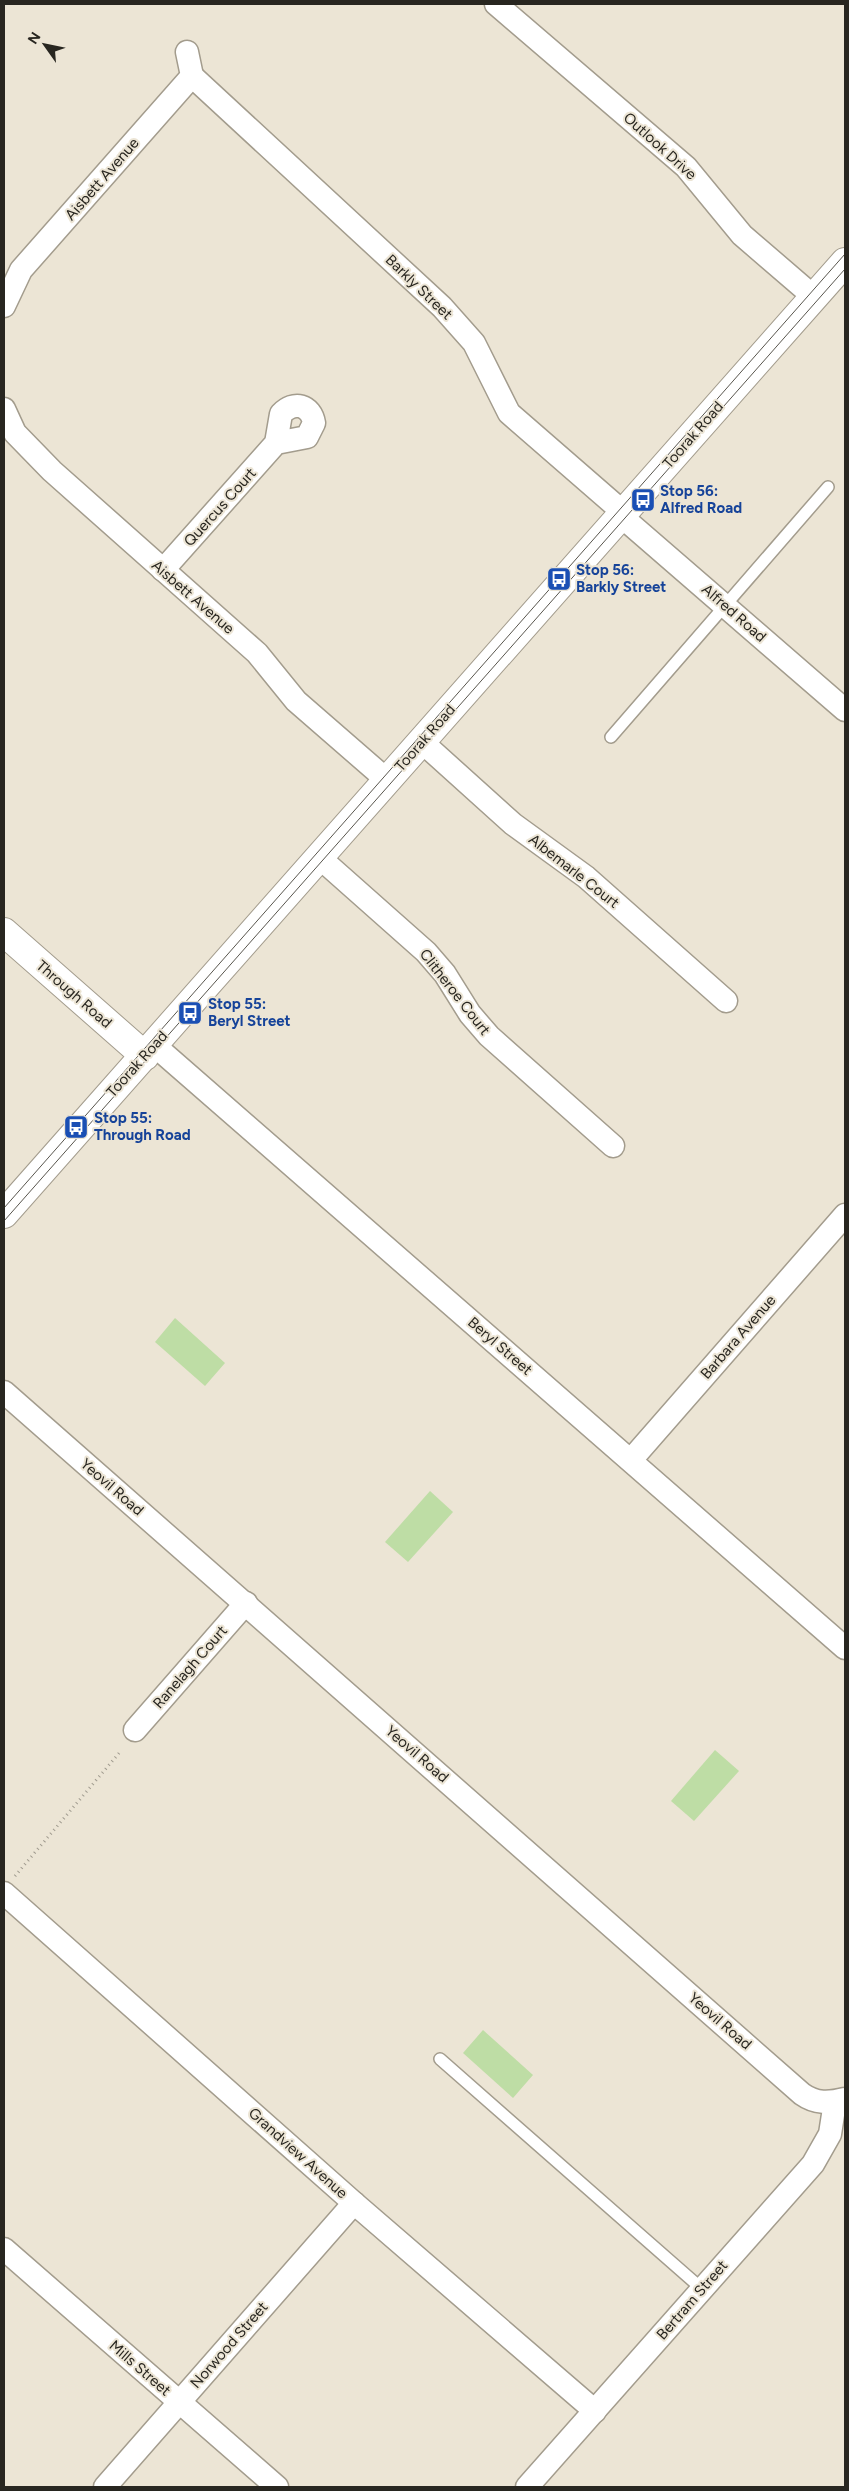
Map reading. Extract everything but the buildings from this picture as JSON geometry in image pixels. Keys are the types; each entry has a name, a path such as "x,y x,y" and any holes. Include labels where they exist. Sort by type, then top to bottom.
{"main road":[{"name":"Toorak Road","path":"4,1214 845,262"},
{"name":"Through Road","path":"4,932 149,1050"}],"street":[{"name":"Outlook Drive","path":"496,4 686,166 742,235 814,297"},
{"path":"187,52 192,76"},
{"name":"Aisbett Avenue","path":"4,306 21,270 192,76"},
{"name":"Barkly Street","path":"192,76 442,307 474,343 509,413 622,515"},
{"name":"Aisbett Avenue","path":"4,408 15,433 52,470 257,653 296,701 388,781"},
{"name":"Quercus Court","path":"163,570 276,443"},
{"name":"Alfred Road","path":"622,515 845,710"},
{"name":"Albemarle Court","path":"422,742 513,824 586,877 726,1001"},
{"name":"Clitheroe Court","path":"320,858 426,952 484,1030 613,1146"},
{"name":"Beryl Street","path":"149,1050 631,1460 845,1646"},
{"name":"Barbara Avenue","path":"631,1460 845,1215"},
{"name":"Yeovil Road","path":"4,1392 802,2094 814,2101 840,2100"},
{"name":"Ranelagh Court","path":"135,1730 246,1604"},
{"name":"Grandview Avenue","path":"9,1884 354,2203 595,2411"},
{"name":"Bertram Street","path":"527,2487 813,2164 830,2134 840,2100"},
{"name":"Norwood Street","path":"104,2487 354,2203"},
{"name":"Mills Street","path":"4,2249 277,2487"}],"lane":[{"path":"611,737 828,487"},
{"path":"440,2058 702,2289"}],"path":[{"path":"9,1884 120,1752"}],"green space":[{"path":"175,1318 225,1363 205,1386 155,1342"},
{"path":"430,1491 453,1512 408,1562 385,1542"},
{"path":"715,1750 739,1771 694,1821 671,1801"},
{"path":"483,2030 533,2075 513,2098 463,2053"}],"tram line":[{"path":"4,1208 845,254"},
{"path":"4,1221 845,269"}],"place":[{"name":"Stop 56: Alfred Road","path":"643,500"},
{"name":"Stop 56: Barkly Street","path":"559,579"},
{"name":"Stop 55: Beryl Street","path":"190,1013"},
{"name":"Stop 55: Through Road","path":"76,1127"}]}
